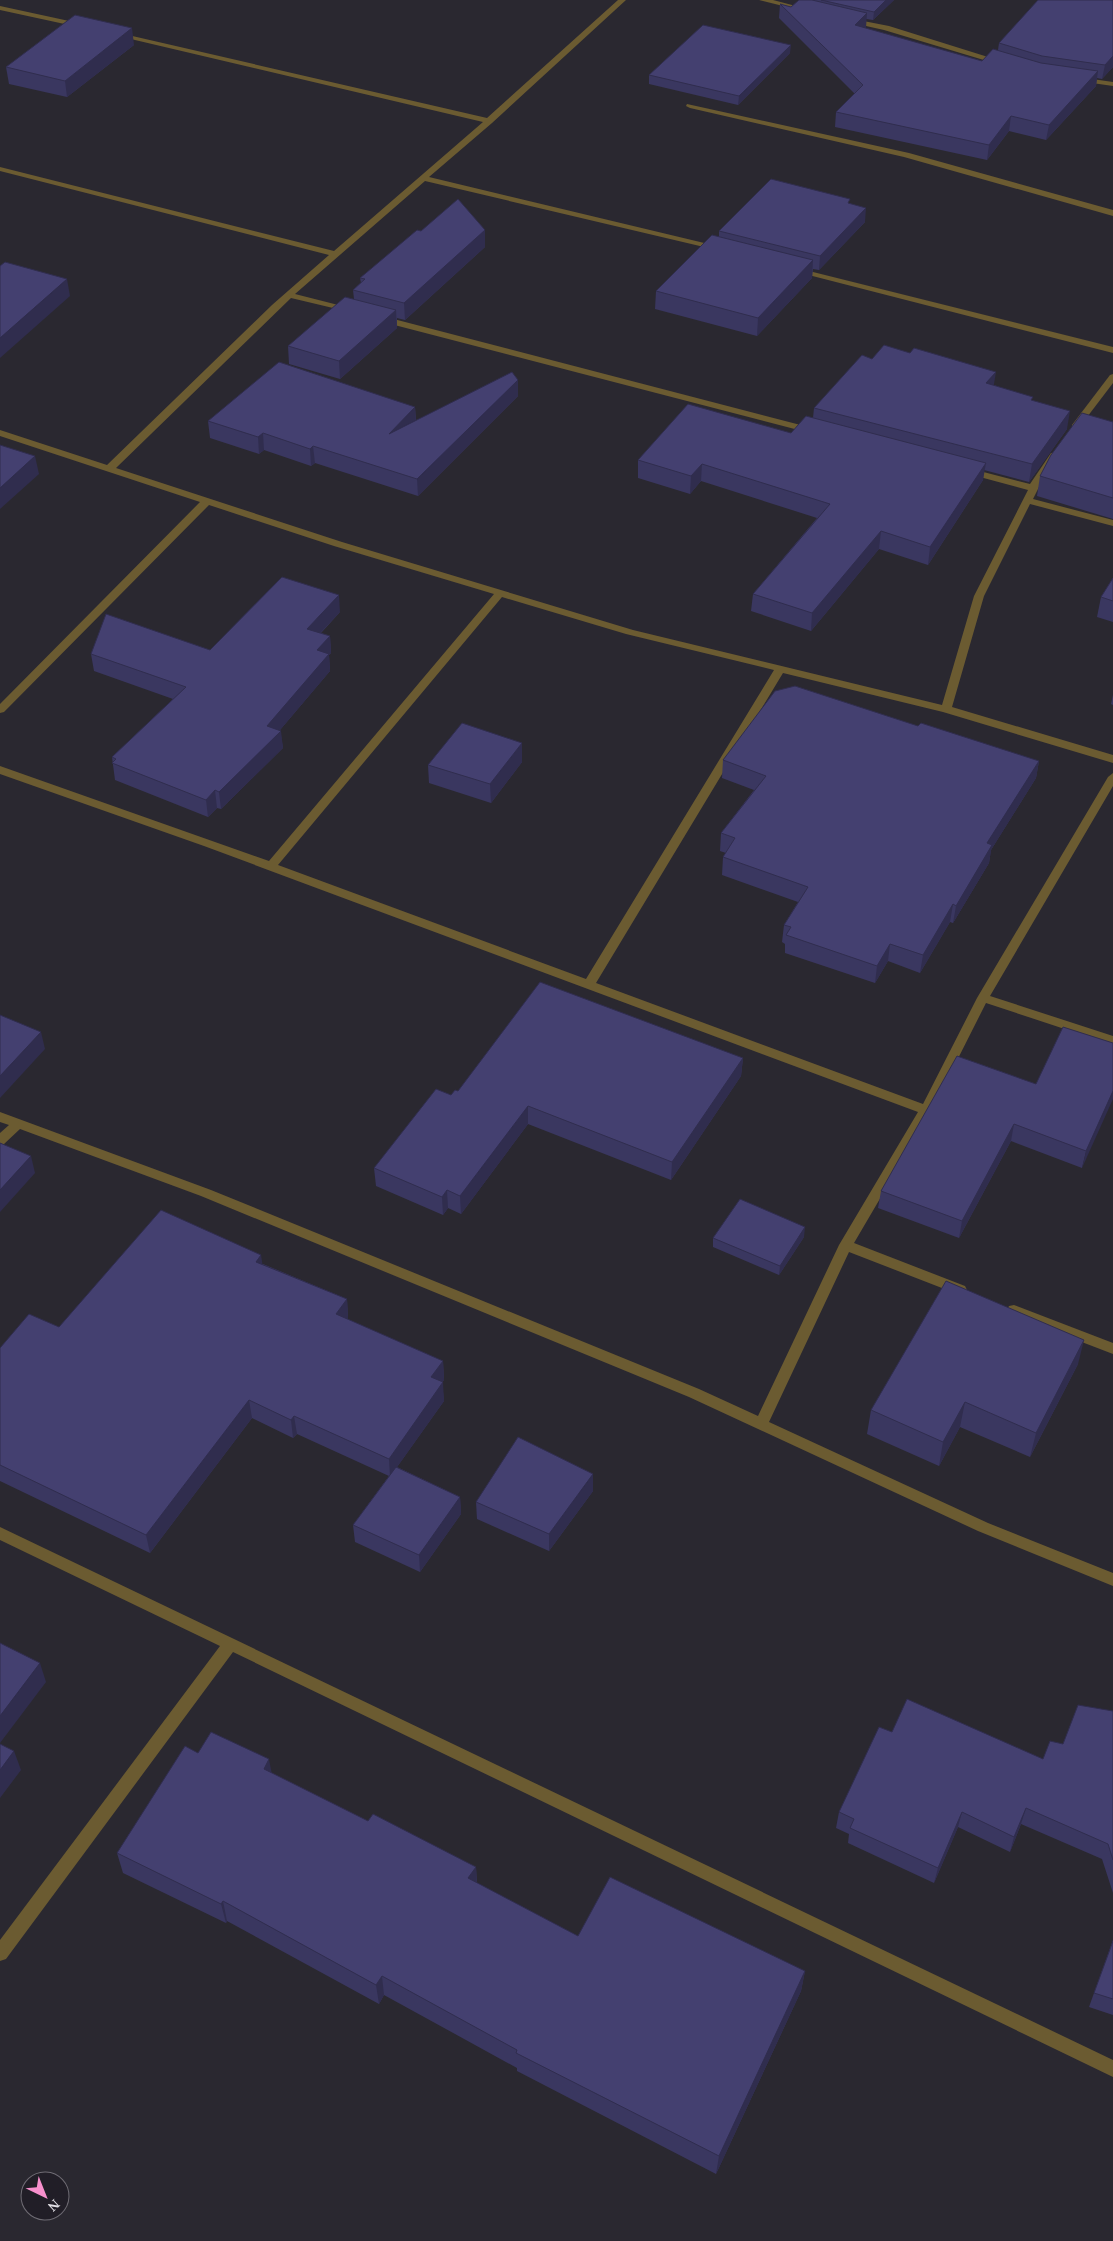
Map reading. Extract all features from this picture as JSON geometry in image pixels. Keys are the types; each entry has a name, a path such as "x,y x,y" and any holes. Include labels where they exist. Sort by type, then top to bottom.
{"street":[{"path":"108,470 289,295 489,121 622,0"},
{"path":"763,0 820,13"},
{"path":"0,8 88,27"},
{"path":"839,17 886,28 1010,65"},
{"path":"107,31 489,121"},
{"path":"1072,78 1113,84"},
{"path":"690,106 906,155 1113,213"},
{"path":"0,169 335,254"},
{"path":"423,178 726,252"},
{"path":"783,266 1113,350"},
{"path":"289,295 357,312"},
{"path":"376,317 820,432"},
{"path":"1071,433 1113,377"},
{"path":"0,434 338,544 630,632 946,709 1113,759"},
{"path":"946,709 979,596 1041,472 1059,449"},
{"path":"956,468 1033,488"},
{"path":"1027,500 1113,523"},
{"path":"0,710 206,502"},
{"path":"271,866 500,593"},
{"path":"589,984 780,669"},
{"path":"0,770 271,866 926,1110"},
{"path":"761,1424 846,1245 926,1110 983,998 1113,778"},
{"path":"983,998 1113,1042"},
{"path":"0,1117 206,1193 694,1393 983,1527 1113,1580"},
{"path":"0,1141 18,1124"},
{"path":"846,1245 975,1295"},
{"path":"1002,1306 1113,1349"},
{"path":"0,1533 1113,2069"},
{"path":"0,1953 230,1644"}],"building":[{"path":"799,0 812,0 867,13 855,25 982,61 993,49 1041,63 1098,71 1049,125 1011,116 989,145 836,112 863,85 780,4 791,7"},
{"path":"821,0 886,0 874,12"},
{"path":"1038,0 1113,0 1113,56 1105,65 1042,56 999,43"},
{"path":"75,15 132,28 65,81 6,67"},
{"path":"703,25 791,45 739,96 649,75"},
{"path":"771,179 850,199 848,203 866,208 820,256 719,231"},
{"path":"458,199 485,230 404,303 353,290 365,279 360,278 417,230 421,231"},
{"path":"712,235 813,260 758,318 656,291"},
{"path":"5,262 67,279 0,338 0,266"},
{"path":"345,297 396,310 339,361 288,346"},
{"path":"884,345 910,353 914,348 996,372 986,383 1033,397 1031,400 1070,411 1032,464 814,408 862,355 872,359"},
{"path":"279,362 415,407 389,434 512,372 518,380 417,479 313,446 310,449 263,433 258,437 208,421"},
{"path":"688,404 791,433 806,416 986,463 930,547 881,531 812,613 753,594 830,504 702,464 691,476 638,460"},
{"path":"1082,413 1113,422 1113,498 1040,476 1051,455"},
{"path":"0,445 35,456 0,488"},
{"path":"282,577 339,595 307,629 330,636 317,650 329,654 267,726 281,731 219,792 215,790 206,800 112,763 116,759 112,757 186,687 91,654 106,614 210,650"},
{"path":"1113,578 1113,601 1101,597"},
{"path":"795,686 918,726 921,723 1039,761 987,843 992,845 956,906 953,904 923,955 890,944 877,966 786,935 791,927 784,925 808,887 723,857 735,838 721,833 766,776 723,760 775,691"},
{"path":"462,723 522,743 490,784 428,765"},
{"path":"540,982 743,1058 672,1162 528,1106 460,1196 447,1190 442,1197 374,1168 436,1089 451,1095 455,1090 458,1091"},
{"path":"0,1015 41,1032 0,1076"},
{"path":"1063,1027 1113,1043 1113,1091 1086,1151 1014,1124 962,1221 881,1191 957,1056 1036,1084"},
{"path":"0,1143 31,1156 0,1190"},
{"path":"740,1199 805,1227 780,1266 713,1238"},
{"path":"161,1210 261,1255 256,1262 347,1299 336,1314 443,1361 431,1377 443,1382 389,1459 294,1416 291,1420 249,1400 146,1535 0,1465 0,1348 29,1314 59,1327"},
{"path":"946,1281 1084,1340 1036,1433 965,1402 943,1442 871,1410"},
{"path":"518,1437 593,1474 549,1534 476,1502"},
{"path":"396,1467 460,1497 419,1555 353,1525"},
{"path":"0,1643 40,1663 0,1716"},
{"path":"907,1699 1043,1759 1050,1741 1063,1744 1078,1705 1113,1711 1113,1860 1108,1844 1026,1808 1014,1837 962,1812 938,1868 850,1828 854,1819 839,1812 879,1727 892,1732"},
{"path":"211,1732 269,1759 264,1769 368,1821 373,1814 476,1867 468,1878 578,1936 610,1877 805,1971 719,2156 516,2053 517,2050 382,1976 376,1985 223,1901 221,1904 117,1853 185,1746 198,1753"},
{"path":"0,1744 14,1751 0,1770"},
{"path":"1113,1941 1113,1999 1094,1993"}]}
